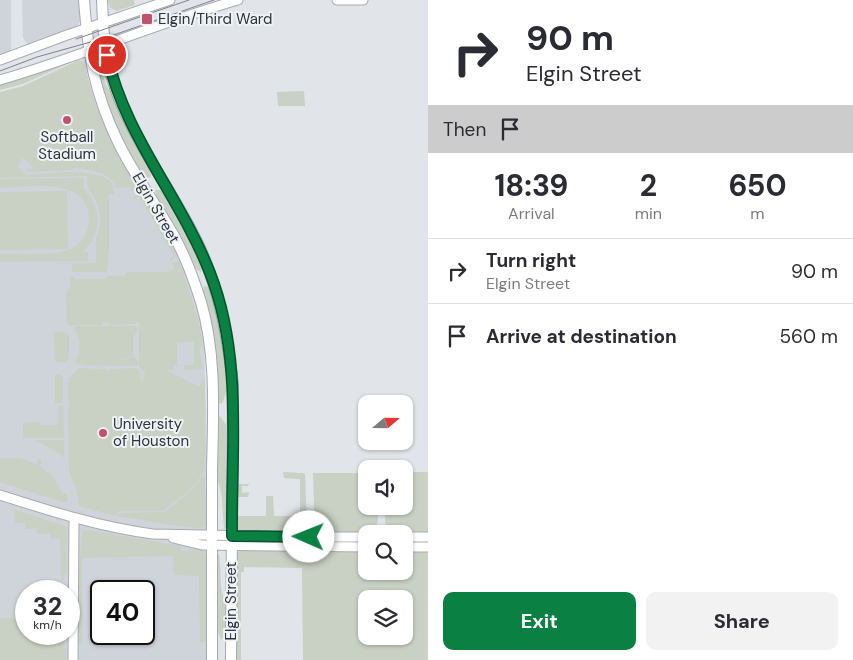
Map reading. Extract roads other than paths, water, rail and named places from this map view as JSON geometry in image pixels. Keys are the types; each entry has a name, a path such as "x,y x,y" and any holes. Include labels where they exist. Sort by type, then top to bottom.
{"main road":[{"name":"Elgin Street","path":"84,0 88,51 102,103 119,143 141,184 175,237 194,281 208,332 213,413 212,660"},
{"name":"Elgin Street","path":"102,0 105,44 111,75 126,114 195,239 211,275 223,314 232,384 231,660"},
{"path":"213,413 232,412"},
{"path":"212,645 230,644"}],"street":[{"path":"0,60 170,0"},
{"path":"0,80 176,19 238,0"},
{"path":"338,0 363,0"},
{"path":"0,494 74,518 202,545 212,541 358,537"},
{"path":"73,660 74,518"},
{"path":"413,537 428,537"},
{"path":"232,541 358,547"},
{"path":"413,546 428,547"}],"tram line":[{"path":"76,39 189,0"},
{"path":"0,71 37,57 105,38 214,0"}],"place":[{"name":"Elgin/Third Ward","path":"147,19"},
{"name":"Softball Stadium","path":"67,120"},
{"name":"University of Houston","path":"103,433"}]}
